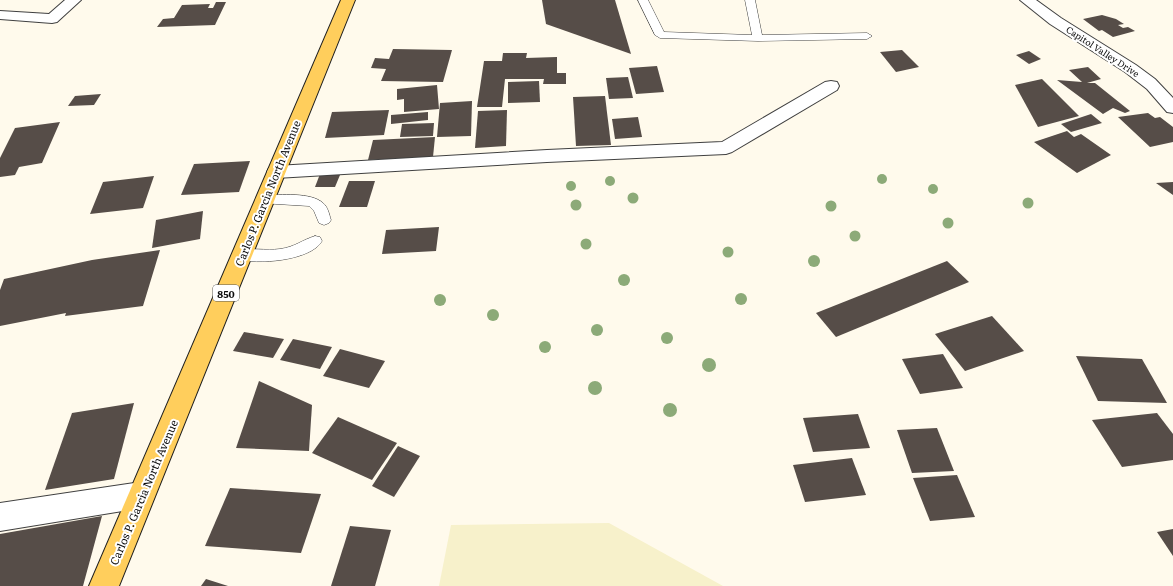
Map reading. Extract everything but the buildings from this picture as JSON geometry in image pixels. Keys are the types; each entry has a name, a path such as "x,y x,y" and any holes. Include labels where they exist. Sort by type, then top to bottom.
{"main road":[{"name":"Carlos P. Garcia North Avenue","path":"104,586 348,0"}],"street":[{"path":"0,15 52,19 74,0"},
{"name":"Capitol Valley Drive","path":"1027,0 1038,9 1105,50 1147,80 1173,108"},
{"path":"276,172 547,156 726,148 831,86"},
{"path":"0,517 141,495"}],"lane":[{"path":"644,0 660,35 758,38 867,36"},
{"path":"750,0 758,38"},
{"path":"265,200 304,200 312,202 318,206 324,220"},
{"path":"242,255 285,254 307,248 315,241"}],"shaded area":[{"path":"609,523 723,586 439,586 451,525"}]}
